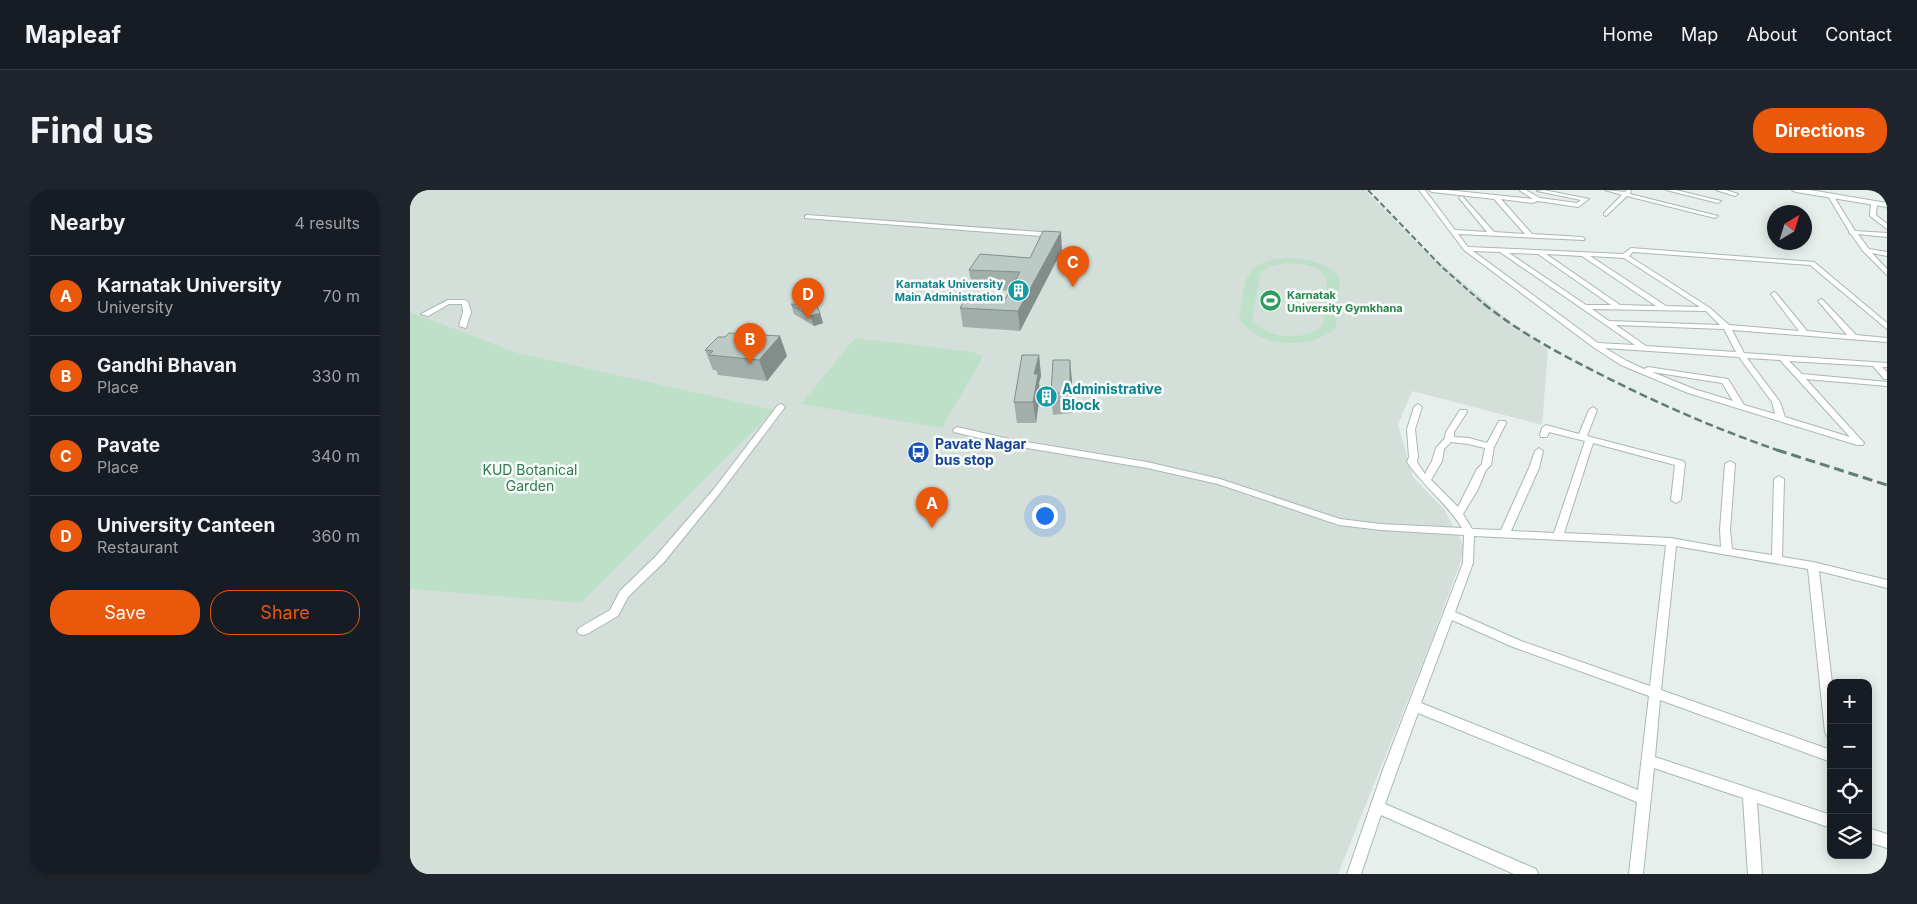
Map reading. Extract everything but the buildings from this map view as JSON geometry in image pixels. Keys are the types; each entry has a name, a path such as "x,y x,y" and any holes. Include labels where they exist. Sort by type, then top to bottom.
{"street":[{"path":"1422,190 1466,249 1596,345 1632,366 1691,391 1860,443 1782,357"},
{"path":"1432,190 1532,201 1538,199"},
{"path":"1522,190 1538,199 1578,205 1586,198 1540,190 1538,199"},
{"path":"1608,190 1628,192 1716,216"},
{"path":"1669,190 1718,201"},
{"path":"1718,190 1735,194"},
{"path":"1796,190 1887,205"},
{"path":"1876,190 1886,192"},
{"path":"1606,214 1628,192"},
{"path":"1461,194 1492,234"},
{"path":"1831,196 1865,250 1887,273"},
{"path":"1496,197 1530,236"},
{"path":"1874,203 1873,216 1887,227"},
{"path":"807,217 1060,235"},
{"path":"1454,232 1582,239"},
{"path":"1852,232 1887,235"},
{"path":"1466,249 1625,256 1708,309 1727,328 1741,354 1776,402 1781,419"},
{"path":"1502,250 1644,348"},
{"path":"1625,256 1631,250 1812,263 1887,327"},
{"path":"1865,250 1887,254"},
{"path":"1539,252 1619,307"},
{"path":"1583,254 1665,308"},
{"path":"1774,294 1805,334"},
{"path":"1821,301 1854,338"},
{"path":"425,314 448,302 465,302 467,312 463,326"},
{"path":"1584,307 1708,309"},
{"path":"1879,319 1887,320"},
{"path":"1608,323 1727,328 1887,340"},
{"path":"1596,345 1887,364"},
{"path":"1875,364 1887,377"},
{"path":"1632,366 1725,381 1741,407"},
{"path":"1799,376 1887,384"},
{"path":"583,631 614,613 624,594 660,559 717,491 781,407"},
{"path":"1354,874 1468,562 1469,532 1458,514 1412,462 1414,456 1410,429 1418,407"},
{"path":"1558,536 1593,410"},
{"path":"1426,480 1437,461 1440,448 1449,439 1450,432 1463,412"},
{"path":"1458,514 1486,464 1490,447 1502,423"},
{"path":"1544,435 1546,428 1680,463 1676,500"},
{"path":"957,430 1009,442 1147,465 1220,482 1339,522 1381,527 1671,542 1813,566 1887,584"},
{"path":"1449,439 1469,441 1490,447"},
{"path":"1504,534 1534,468 1539,451"},
{"path":"1727,552 1725,530 1730,464"},
{"path":"1777,560 1779,479"},
{"path":"1636,874 1671,542"},
{"path":"1813,566 1830,724"},
{"path":"1449,614 1517,644 1827,755"},
{"path":"1414,706 1644,799"},
{"path":"1648,760 1827,821"},
{"path":"1750,796 1755,874"},
{"path":"1377,807 1531,874"},
{"path":"1872,836 1887,841"}],"shaded area":[{"path":"410,190 1365,190 1421,247 1510,322 1548,350 1542,425 1412,391 1398,425 1413,477 1444,509 1464,546 1461,561 1429,647 1338,874 410,874"}],"green space":[{"path":"1285,258 1308,260 1330,268 1335,273 1340,279 1336,328 1326,335 1313,340 1300,343 1285,343 1271,341 1258,336 1247,328 1239,318 1245,284 1253,269 1270,260","holes":["1287,263 1315,268 1324,274 1327,279 1323,325 1306,334 1296,336 1286,336 1266,331 1252,318 1261,273 1268,267"]},
{"name":"KUD Botanical Garden","path":"410,312 518,353 774,410 581,603 410,589"},
{"path":"855,338 973,352 983,357 942,428 801,404"}],"railway":[{"path":"1368,190 1442,267 1485,305"},
{"path":"1484,304 1537,340 1617,382 1709,424 1777,450"},
{"path":"1777,450 1887,485"}],"place":[{"name":"Pavate","path":"1073,287"},
{"name":"Karnatak University Main Administration","path":"1019,290"},
{"name":"Karnatak University Gymkhana","path":"1271,301"},
{"name":"University Canteen","path":"808,319"},
{"name":"Gandhi Bhavan","path":"750,364"},
{"name":"Administrative Block","path":"1046,397"},
{"name":"Pavate Nagar bus stop","path":"919,452"},
{"name":"Karnatak University","path":"932,528"}]}
